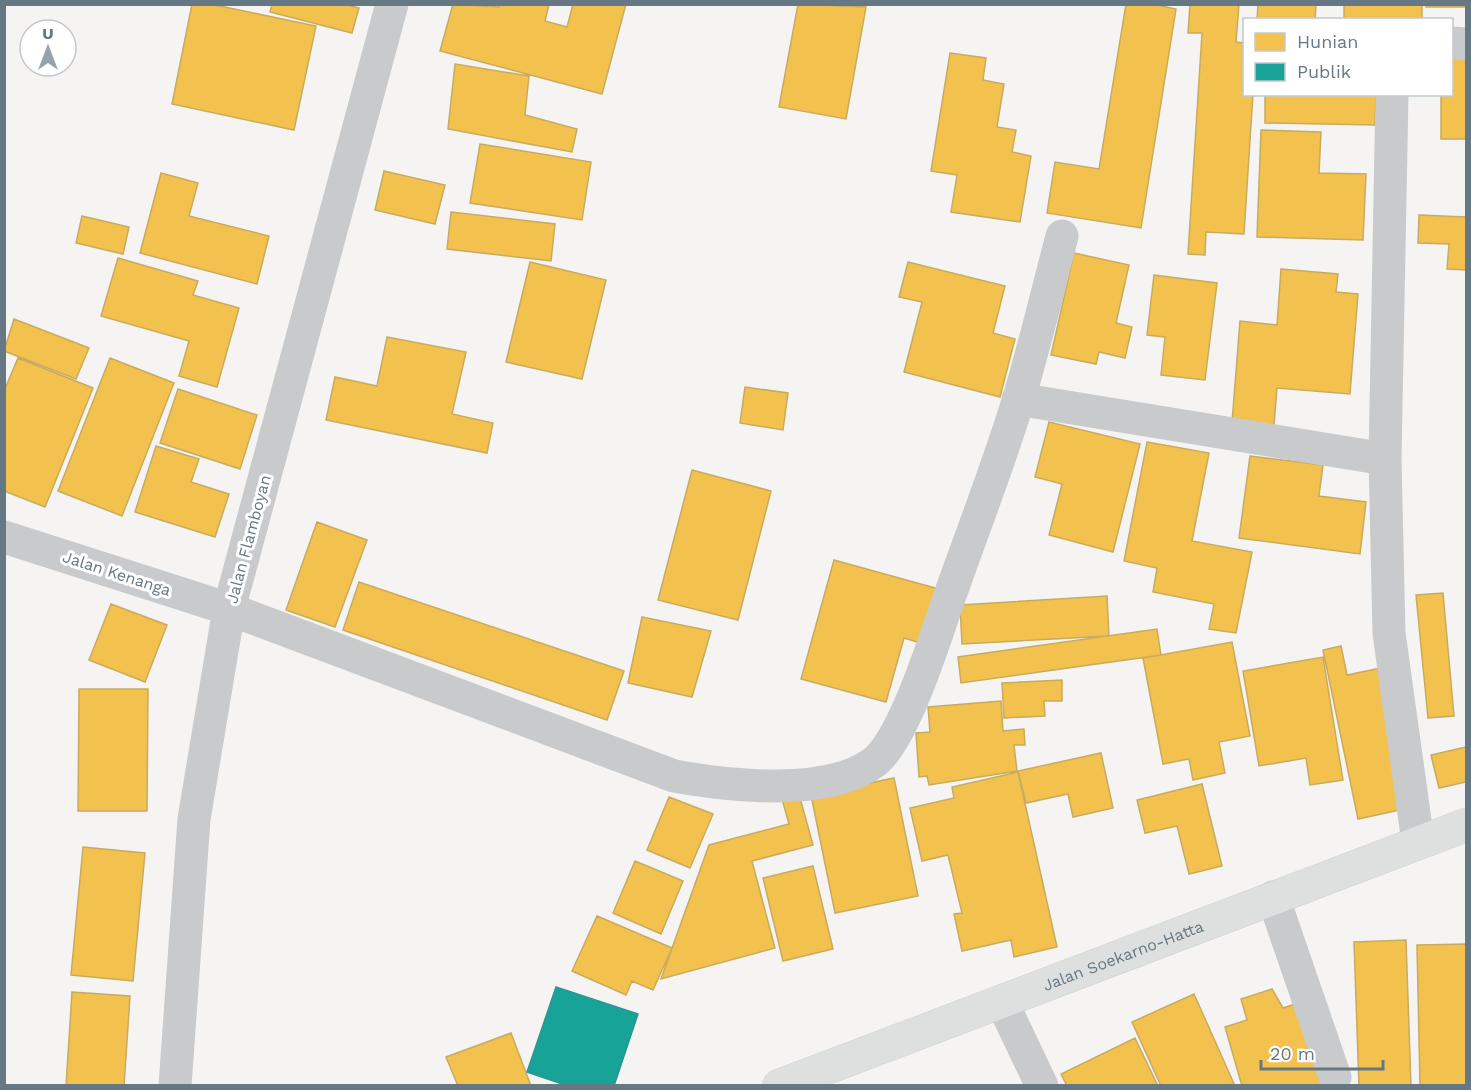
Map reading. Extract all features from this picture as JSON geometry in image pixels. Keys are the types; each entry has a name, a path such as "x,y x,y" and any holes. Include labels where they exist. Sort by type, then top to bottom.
{"main road":[{"name":"Jalan Soekarno-Hatta","path":"779,1086 1467,825"}],"street":[{"name":"Jalan Flamboyan","path":"175,1086 194,819 229,609 392,4"},
{"path":"1392,96 1385,459 1389,633 1418,842"},
{"name":"Jalan Kenanga","path":"4,537 229,609 674,776 722,785 779,787 850,777 875,762 895,735 926,663 1018,399 1062,236"},
{"path":"1018,399 1385,459"},
{"path":"1273,897 1335,1077"},
{"path":"1002,1002 1042,1086"}],"building: Hunian":[{"path":"192,4 210,4 316,26 294,130 172,104"},
{"path":"272,4 344,4 359,8 352,33 270,12"},
{"path":"453,4 499,7 499,4 549,4 545,21 567,27 573,4 626,4 602,94 440,51"},
{"path":"798,4 866,7 846,119 779,107"},
{"path":"1126,4 1152,4 1176,9 1141,228 1047,213 1055,162 1099,169"},
{"path":"1190,4 1239,4 1236,42 1243,43 1243,96 1253,96 1244,234 1206,232 1205,255 1188,254 1202,33 1188,33"},
{"path":"1258,4 1316,4 1315,18 1257,18"},
{"path":"1344,4 1422,4 1422,18 1344,18"},
{"path":"1426,4 1466,4 1466,7 1426,7"},
{"path":"950,53 986,58 983,80 1004,84 997,127 1016,130 1012,152 1031,156 1020,222 951,212 957,175 931,171"},
{"path":"1453,59 1466,59 1466,139 1441,139 1441,96 1453,96"},
{"path":"455,64 529,76 525,115 577,129 572,152 448,129"},
{"path":"1265,96 1376,96 1375,125 1265,123"},
{"path":"1261,130 1321,132 1319,173 1366,174 1363,240 1257,237"},
{"path":"480,144 591,162 582,220 470,203"},
{"path":"384,171 445,185 435,224 375,210"},
{"path":"161,173 198,183 189,216 269,236 257,284 140,253"},
{"path":"451,212 555,224 551,261 447,249"},
{"path":"1419,215 1466,217 1466,270 1447,269 1449,244 1418,243"},
{"path":"82,216 129,227 123,254 76,243"},
{"path":"1074,253 1129,265 1116,323 1132,327 1125,358 1099,352 1096,364 1051,355"},
{"path":"118,258 198,281 193,295 239,308 217,387 179,376 189,341 101,316"},
{"path":"530,262 606,280 582,379 506,362"},
{"path":"908,262 1005,286 993,333 1015,339 1000,397 904,372 922,302 899,297"},
{"path":"1281,269 1338,274 1336,292 1358,294 1350,394 1277,388 1274,425 1232,422 1240,321 1277,325"},
{"path":"1154,275 1217,283 1205,380 1161,375 1165,337 1147,335"},
{"path":"14,319 89,348 76,379 4,351"},
{"path":"387,337 466,352 452,414 493,423 487,453 326,420 335,377 377,386"},
{"path":"18,358 93,388 45,507 4,491 4,391"},
{"path":"110,358 174,383 122,516 58,491"},
{"path":"745,387 788,393 783,430 740,423"},
{"path":"178,389 257,415 240,469 160,443"},
{"path":"1049,422 1140,444 1113,552 1049,535 1062,484 1035,477"},
{"path":"1147,442 1209,453 1192,541 1252,552 1236,633 1209,629 1214,604 1153,592 1157,568 1124,561"},
{"path":"156,446 199,459 191,482 229,494 215,537 135,512"},
{"path":"1250,456 1323,465 1319,496 1366,502 1360,554 1239,538"},
{"path":"692,470 771,491 738,620 658,600"},
{"path":"317,522 367,540 335,627 286,610"},
{"path":"834,560 939,589 924,644 904,638 886,702 801,679"},
{"path":"359,582 624,671 607,720 343,630"},
{"path":"1443,593 1454,716 1428,718 1416,595"},
{"path":"1107,596 1109,636 962,644 960,605"},
{"path":"111,604 167,625 145,682 89,660"},
{"path":"642,617 711,631 692,697 628,683"},
{"path":"1157,629 1161,655 961,683 958,657"},
{"path":"1232,642 1250,736 1219,742 1225,773 1193,780 1189,759 1163,764 1143,658"},
{"path":"1341,646 1347,675 1381,668 1409,808 1358,819 1323,650"},
{"path":"1323,657 1343,780 1310,785 1306,758 1259,766 1243,671"},
{"path":"1062,680 1062,701 1044,701 1045,716 1004,718 1002,683"},
{"path":"79,689 148,689 147,811 78,811"},
{"path":"1001,701 1003,731 1024,729 1025,745 1014,745 1017,771 929,785 927,776 919,777 916,733 930,732 928,707"},
{"path":"1466,747 1466,782 1439,788 1431,755"},
{"path":"1101,753 1113,808 1073,817 1068,794 1026,803 1018,771"},
{"path":"1018,772 1057,947 1014,957 1011,940 962,951 954,914 962,913 948,855 922,861 910,808 954,798 952,787"},
{"path":"894,778 918,896 835,913 811,795"},
{"path":"1202,784 1222,866 1189,874 1177,826 1145,833 1137,800"},
{"path":"797,787 813,845 752,861 775,948 661,979 709,845 789,824 780,792"},
{"path":"669,797 713,814 690,868 647,850"},
{"path":"83,847 145,853 133,981 71,975"},
{"path":"635,861 683,881 661,934 613,913"},
{"path":"813,866 833,949 783,961 763,878"},
{"path":"597,916 672,948 653,990 632,981 626,995 572,971"},
{"path":"1406,940 1411,1086 1359,1086 1354,942"},
{"path":"1466,944 1466,1086 1420,1086 1417,945"},
{"path":"1272,989 1283,1008 1301,1002 1327,1086 1242,1086 1225,1027 1247,1020 1241,999"},
{"path":"72,992 130,996 124,1086 66,1086"},
{"path":"1194,994 1235,1086 1161,1086 1132,1022"},
{"path":"511,1033 531,1086 458,1086 446,1057"},
{"path":"1135,1038 1158,1086 1067,1086 1061,1074"}],"building: Publik":[{"path":"556,987 638,1014 614,1086 568,1086 527,1072"}]}
